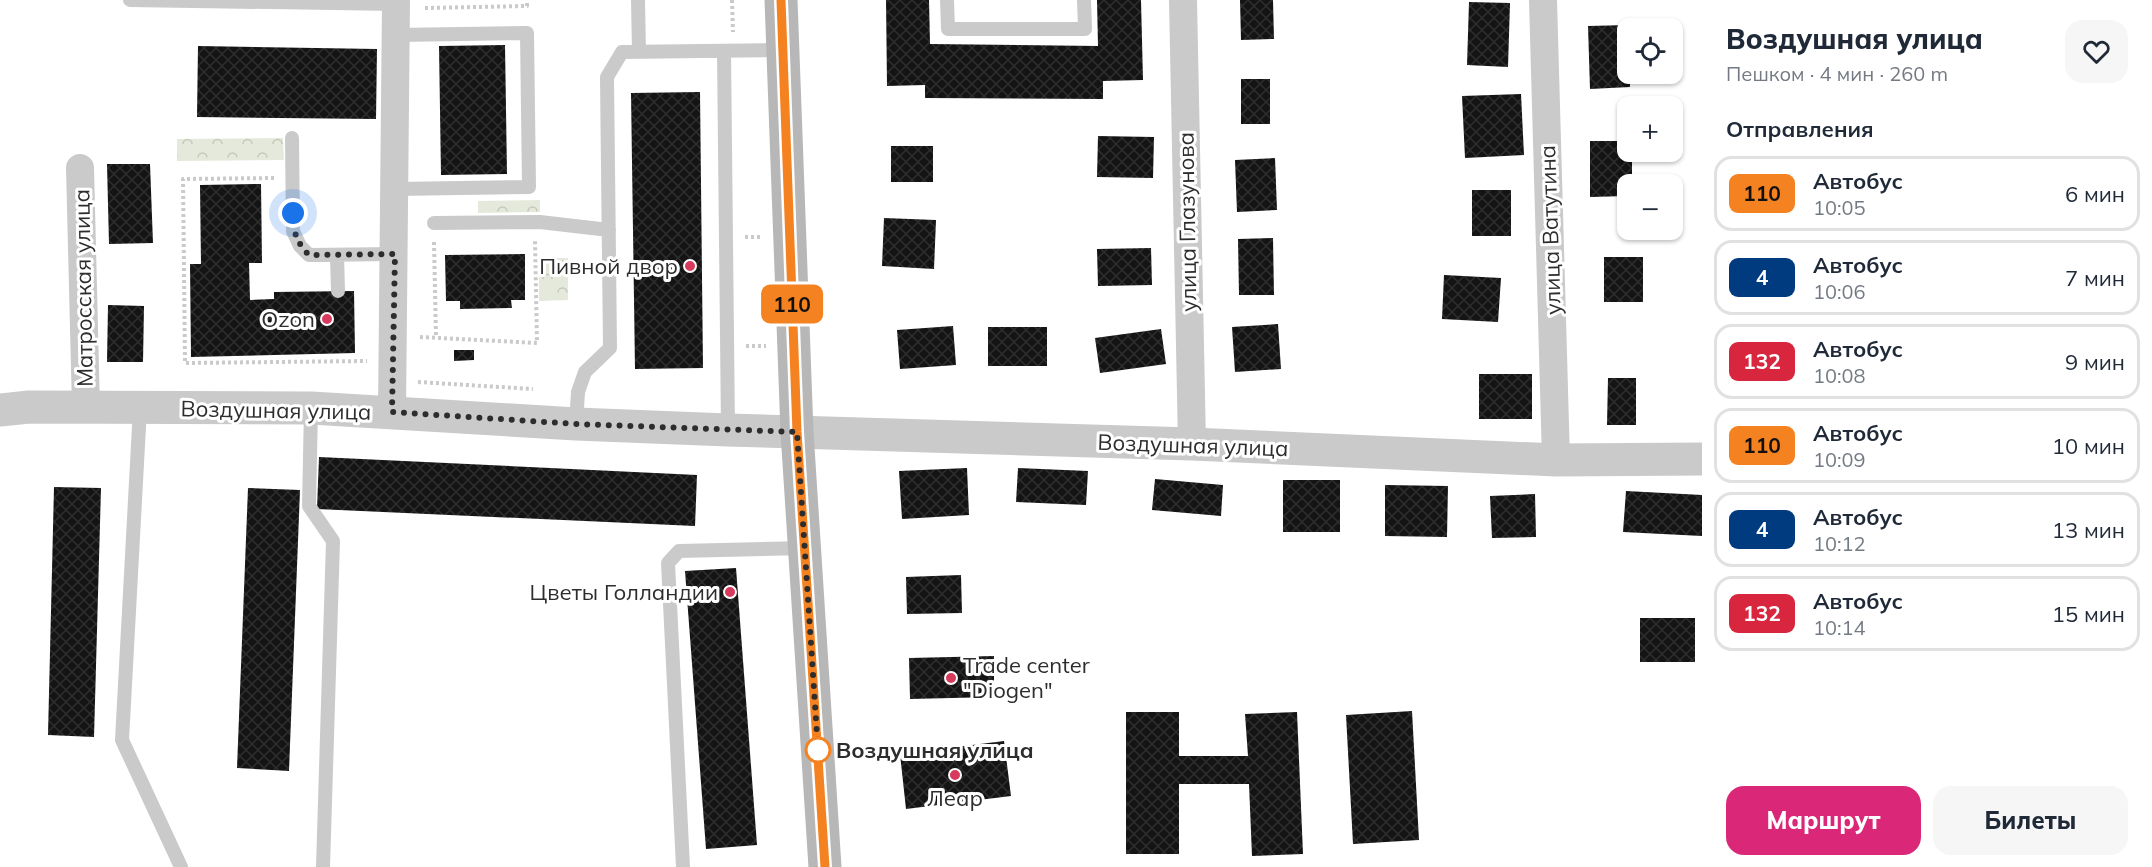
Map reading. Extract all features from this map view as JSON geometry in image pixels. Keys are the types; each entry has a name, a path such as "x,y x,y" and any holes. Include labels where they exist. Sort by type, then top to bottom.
{"main road":[{"path":"781,0 797,432 825,867"}],"street":[{"name":"улица Глазунова","path":"1183,0 1192,444"},
{"name":"улица Ватутина","path":"1543,0 1556,460"},
{"path":"392,412 396,189 396,2"},
{"name":"Матросская улица","path":"80,168 86,408"},
{"name":"Воздушная улица","path":"0,410 28,407 311,408 576,424 728,430 1192,444 1556,460 1702,459"}],"lane":[{"path":"130,0 396,2"},
{"path":"638,0 639,52"},
{"path":"947,0 948,29 1085,29 1084,0"},
{"path":"396,35 527,33 529,187 396,189"},
{"path":"576,424 578,392 585,372 610,348 607,77 622,52 782,50"},
{"path":"728,51 728,430"},
{"path":"292,138 293,231 300,246 309,255 395,254"},
{"path":"434,223 534,222 609,230"},
{"path":"337,255 338,291"},
{"path":"140,408 122,740 181,867"},
{"path":"311,408 309,506 333,541 323,867"},
{"path":"683,867 668,563 679,551 804,548"}],"path":[{"path":"425,8 527,6 527,0"},
{"path":"728,51 732,0"},
{"path":"293,177 183,179 185,363 369,361"},
{"path":"420,337 537,343 534,222"},
{"path":"434,223 435,337"}],"green space":[{"path":"283,138 284,160 177,161 177,139"},
{"path":"540,200 540,212 478,213 478,201"},
{"path":"539,258 568,258 568,300 539,301"}],"building":[{"path":"886,0 929,0 930,44 1098,46 1097,0 1141,0 1143,80 1103,81 1103,99 925,98 925,85 887,86"},
{"path":"1240,0 1273,0 1274,39 1241,40"},
{"path":"1469,2 1510,3 1508,67 1467,65"},
{"path":"1617,25 1617,84 1630,84 1630,87 1590,89 1588,26"},
{"path":"505,45 507,174 441,175 439,46"},
{"path":"198,46 377,49 376,119 197,117"},
{"path":"1241,79 1270,79 1270,124 1241,124"},
{"path":"700,92 703,368 635,369 631,93"},
{"path":"1521,94 1524,155 1465,158 1462,96"},
{"path":"1098,136 1154,137 1153,178 1097,177"},
{"path":"1590,141 1617,141 1617,162 1632,162 1632,174 1617,174 1617,196 1590,197"},
{"path":"891,146 933,146 933,182 891,182"},
{"path":"1275,158 1277,210 1237,212 1235,160"},
{"path":"107,164 150,164 153,243 109,244"},
{"path":"261,184 262,263 249,263 250,300 274,299 274,292 354,291 355,353 191,357 190,264 201,264 200,185"},
{"path":"1472,190 1511,190 1511,236 1472,236"},
{"path":"884,218 936,220 934,269 882,266"},
{"path":"1273,238 1274,295 1239,295 1238,239"},
{"path":"1151,248 1152,285 1098,286 1097,249"},
{"path":"525,254 525,300 511,300 512,308 460,309 460,301 446,301 445,255"},
{"path":"1604,257 1643,257 1643,302 1604,302"},
{"path":"1444,275 1501,278 1498,322 1442,319"},
{"path":"108,305 144,306 143,362 107,362"},
{"path":"1278,324 1281,369 1235,372 1232,327"},
{"path":"953,326 956,365 900,369 897,330"},
{"path":"988,327 1047,327 1047,366 988,366"},
{"path":"1161,329 1166,364 1100,373 1095,338"},
{"path":"454,350 474,350 474,360 454,361"},
{"path":"1479,374 1532,374 1532,419 1479,419"},
{"path":"1608,378 1636,378 1636,425 1607,425"},
{"path":"319,457 697,475 695,526 317,509"},
{"path":"967,468 969,515 902,519 899,471"},
{"path":"1018,468 1088,471 1086,505 1016,502"},
{"path":"1155,479 1223,485 1221,516 1152,510"},
{"path":"1283,480 1340,480 1340,532 1283,532"},
{"path":"1385,485 1448,486 1447,537 1385,536"},
{"path":"54,487 101,488 94,737 48,735"},
{"path":"248,488 300,490 289,771 237,768"},
{"path":"1626,491 1702,495 1702,536 1623,532"},
{"path":"1535,494 1536,537 1492,538 1490,496"},
{"path":"736,568 757,845 706,849 685,571"},
{"path":"961,575 962,613 907,614 906,577"},
{"path":"1640,618 1695,618 1695,662 1640,662"},
{"name":"Trade center \"Diogen\"","path":"994,656 994,697 910,699 909,658"},
{"path":"1412,711 1419,840 1353,844 1346,715"},
{"path":"1126,712 1179,712 1179,756 1248,756 1245,714 1297,712 1303,854 1252,856 1249,784 1179,784 1179,854 1126,854"},
{"name":"Леар","path":"1004,741 1011,796 906,809 900,754"}],"bus line":[{"name":"110","path":"781,0 797,432 825,867"}],"place":[{"name":"Пивной двор","path":"690,266"},
{"name":"Ozon","path":"327,319"},
{"name":"Цветы Голландии","path":"730,592"},
{"name":"Trade center \"Diogen\"","path":"951,678"},
{"name":"Воздушная улица","path":"818,750"},
{"name":"Леар","path":"955,775"}],"route":[{"path":"293,213 293,231 300,246 309,255 395,254 392,412 576,424 797,432 818,750"}]}
